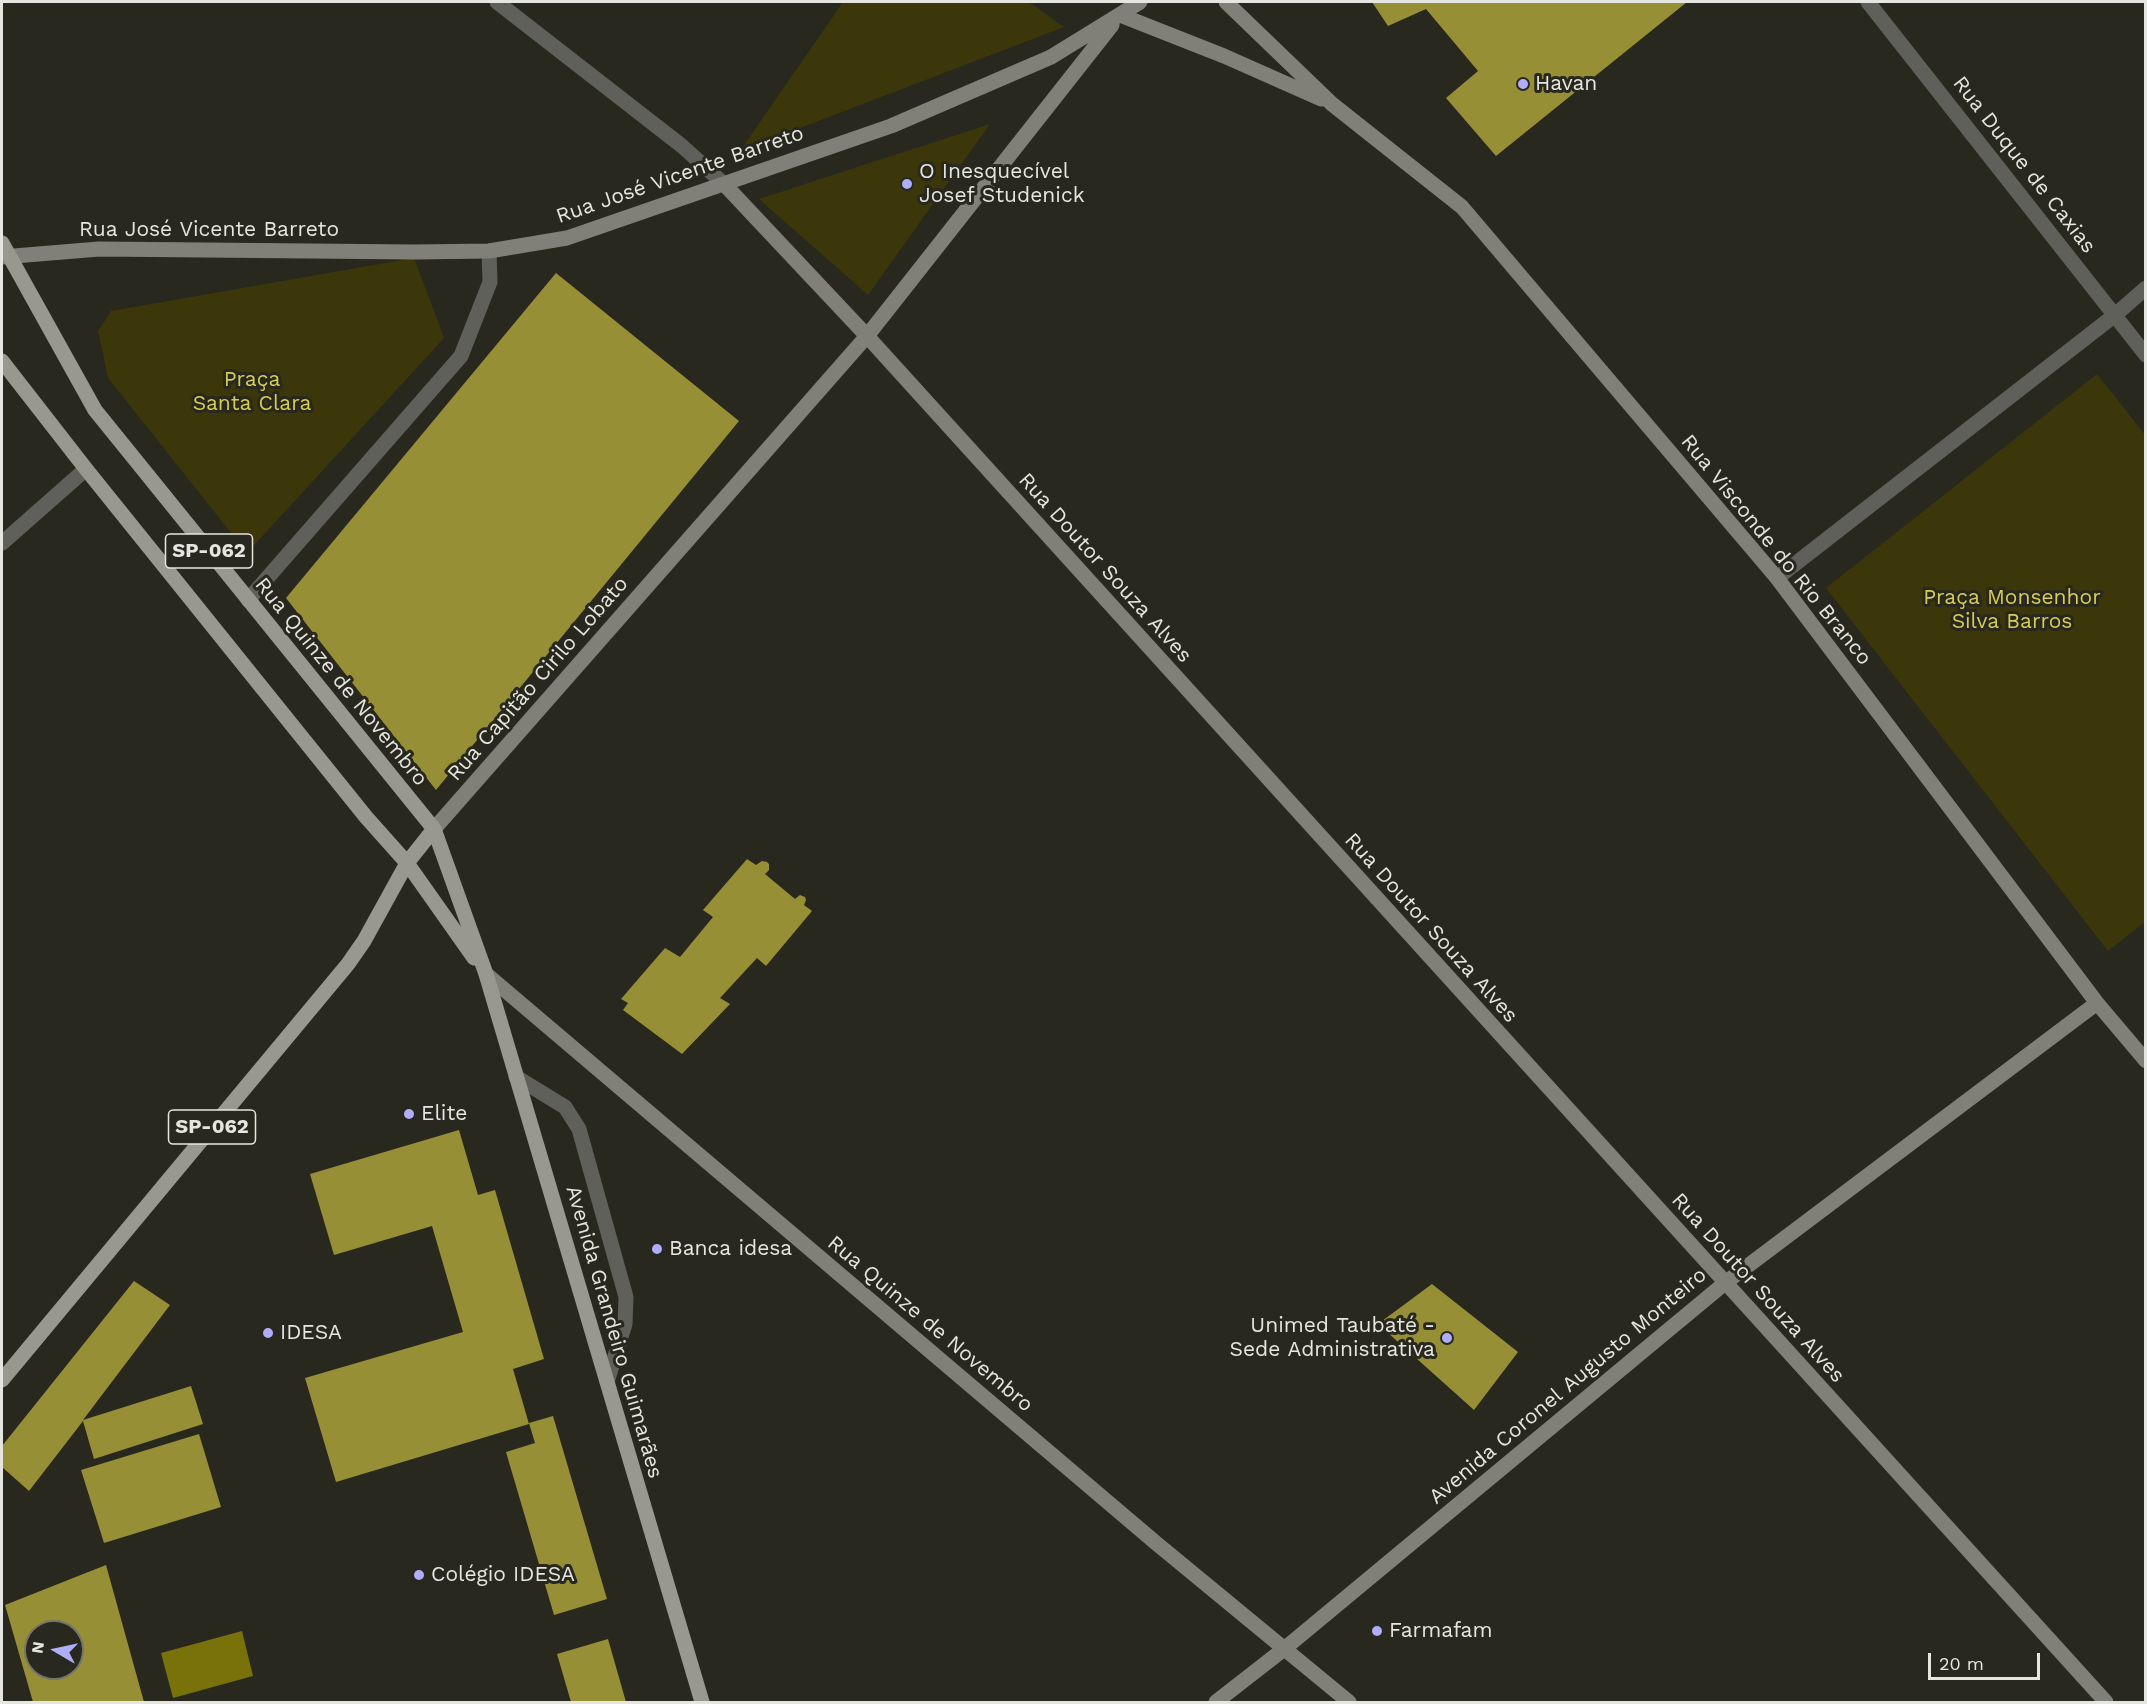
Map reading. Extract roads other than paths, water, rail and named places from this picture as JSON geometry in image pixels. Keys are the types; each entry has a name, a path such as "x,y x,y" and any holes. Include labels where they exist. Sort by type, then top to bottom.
{"main road":[{"path":"1120,15 1128,2"},
{"name":"Rua José Vicente Barreto","path":"4,252 99,249 415,252 489,250 567,238 891,126 979,90 1051,57 1140,2"},
{"name":"Rua Visconde do Rio Branco","path":"1226,2 1332,104 1462,207 1777,578 2097,1003 2145,1061"},
{"name":"Rua Visconde do Rio Branco","path":"1120,15 1224,56 1332,104"},
{"name":"Rua Capitão Cirilo Lobato","path":"2,1380 348,964 364,941 406,863 867,336 1120,15"},
{"name":"Rua Doutor Souza Alves","path":"724,184 867,336 2106,1702"},
{"name":"Rua Quinze de Novembro","path":"4,252 95,410 434,829 486,974"},
{"name":"Rua Quinze de Novembro","path":"2,361 366,817 406,863 486,974 1147,1536 1349,1702"},
{"name":"Avenida Grandeiro Guimarães","path":"486,974 702,1702"},
{"name":"Avenida Coronel Augusto Monteiro","path":"1216,1702 1284,1649 1725,1283 2097,1003"}],"street":[{"path":"497,2 682,146 724,184"},
{"name":"Rua Duque de Caxias","path":"1868,2 2145,356"},
{"path":"248,600 460,356 490,282 489,250"},
{"path":"1777,578 2115,315 2145,288"},
{"path":"2,543 86,469"},
{"path":"516,1077 565,1107 579,1129 626,1297 625,1324 607,1382"}],"place":[{"name":"Havan","path":"1523,84"},
{"name":"O Inesquecível Josef Studenick","path":"907,184"},
{"name":"Elite","path":"409,1114"},
{"name":"Banca idesa","path":"657,1249"},
{"name":"IDESA","path":"268,1333"},
{"name":"Unimed Taubaté - Sede Administrativa","path":"1447,1338"},
{"name":"Colégio IDESA","path":"419,1575"},
{"name":"Farmafam","path":"1377,1631"}],"park label":[{"name":"Praça Santa Clara","path":"252,392"},
{"name":"Praça Monsenhor Silva Barros","path":"2012,610"}]}
